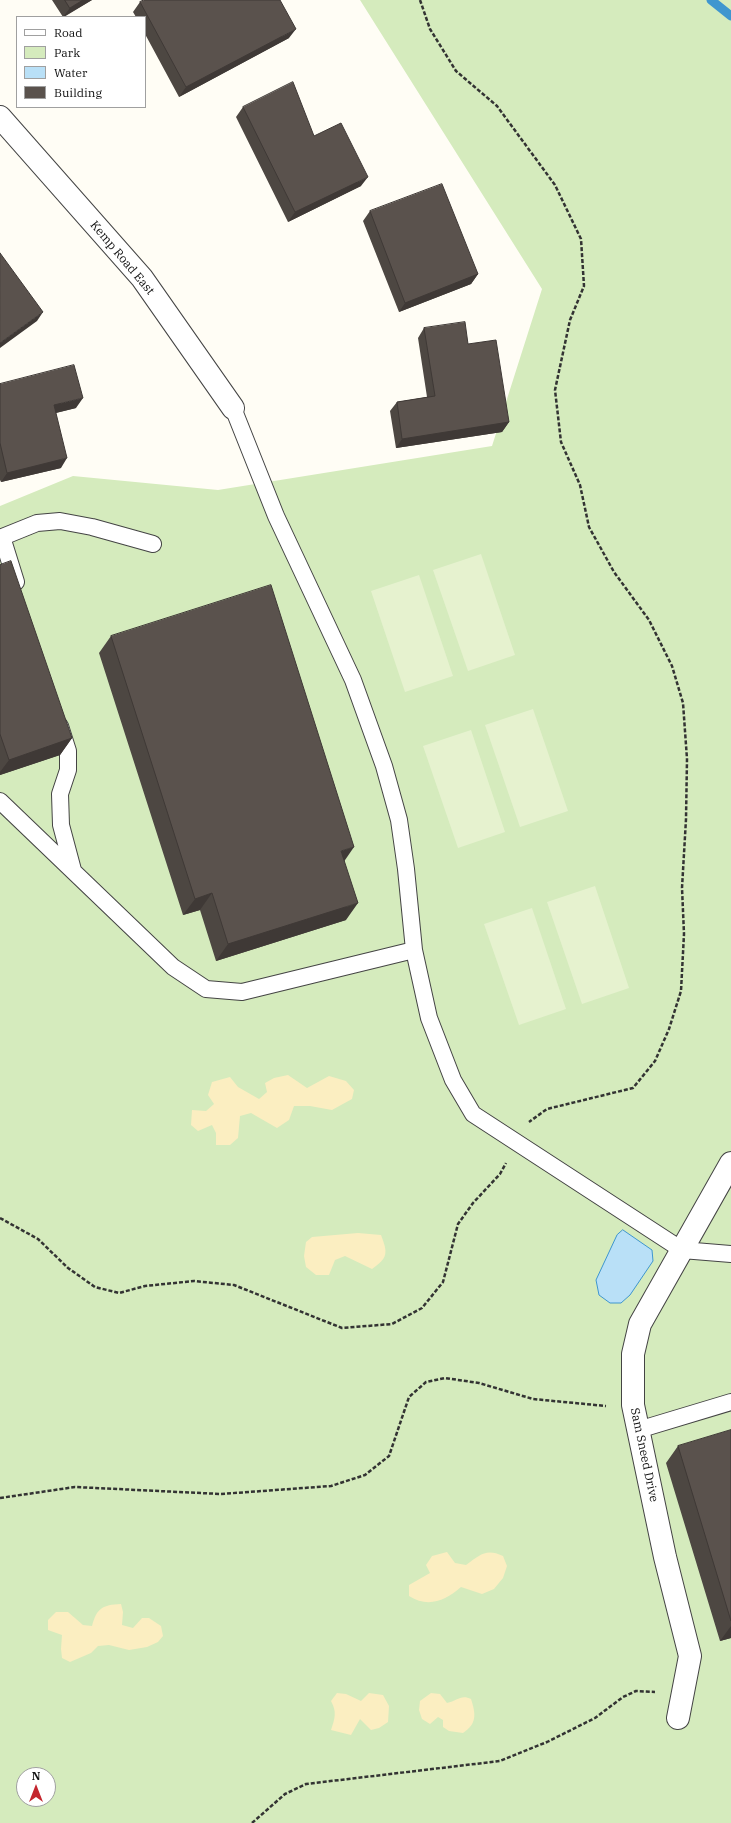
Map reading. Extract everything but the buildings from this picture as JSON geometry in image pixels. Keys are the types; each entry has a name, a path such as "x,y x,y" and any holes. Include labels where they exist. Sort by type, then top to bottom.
{"street":[{"name":"Kemp Road East","path":"0,116 142,278 233,408"},
{"name":"Sam Sneed Drive","path":"680,1708 690,1656 665,1557 633,1405 633,1354 640,1324 731,1163"}],"lane":[{"path":"233,408 276,516 353,680 384,766 399,820 406,870 414,950 429,1018 453,1080 473,1114 682,1250 731,1254"},
{"path":"20,596 1,538 37,523 60,521 92,527 153,544"},
{"path":"57,714 68,751 68,770 60,794 61,825 73,870"},
{"path":"0,801 172,967 206,988 242,992 414,950"},
{"path":"638,1430 731,1402"}],"path":[{"path":"0,1218 38,1239 68,1268 95,1287 119,1293 145,1286 194,1281 234,1285 342,1328 392,1324 422,1308 443,1282 458,1224 473,1203 500,1174 530,1121 547,1109 634,1088 655,1061 669,1029 681,990 684,934 682,888 686,819 687,759 683,703 672,666 649,620 614,572 589,527 580,485 561,442 555,390 570,320 584,286 580,239 555,185 497,106 456,70 430,29 420,0"},
{"path":"0,1498 75,1487 221,1494 331,1486 365,1475 389,1456 410,1398 426,1382 446,1378 479,1382 533,1399 606,1406 633,1405"},
{"path":"252,1823 284,1794 306,1784 500,1761 547,1742 596,1718 623,1697 636,1691 658,1692 680,1708"}],"green space":[{"path":"360,0 731,0 731,1823 0,1823 0,506 73,476 218,490 492,446 542,289"},
{"path":"481,554 515,655 468,671 433,570"},
{"path":"419,575 453,676 405,692 371,591"},
{"path":"533,709 568,811 520,827 485,725"},
{"path":"471,730 505,832 458,848 423,746"},
{"path":"595,886 629,988 582,1004 547,902"},
{"path":"532,908 566,1009 519,1025 484,924"}],"sand":[{"path":"288,1075 307,1088 329,1076 346,1081 354,1090 352,1099 332,1110 310,1106 294,1106 289,1120 277,1128 251,1113 240,1116 238,1138 230,1145 216,1145 216,1133 212,1125 198,1131 191,1125 192,1110 206,1111 214,1104 208,1095 212,1082 230,1077 238,1087 259,1099 267,1092 265,1083 274,1078"},
{"path":"358,1233 381,1235 385,1246 385,1255 381,1262 372,1269 345,1256 335,1260 329,1275 316,1275 306,1267 304,1256 306,1242 312,1237"},
{"path":"447,1552 455,1563 466,1565 483,1554 492,1553 503,1556 507,1566 503,1578 494,1589 482,1594 461,1587 449,1596 436,1601 423,1602 409,1596 409,1585 430,1573 426,1565 432,1556"},
{"path":"121,1604 123,1612 122,1625 133,1628 142,1618 149,1618 161,1626 163,1636 158,1642 147,1647 129,1650 109,1645 98,1646 91,1653 70,1662 62,1658 62,1635 48,1630 48,1620 56,1612 68,1612 83,1625 92,1626 98,1611 109,1605"},
{"path":"337,1693 346,1694 361,1701 369,1693 383,1695 389,1706 388,1722 379,1728 371,1730 360,1719 351,1735 331,1730 335,1715 331,1701"},
{"path":"431,1693 440,1694 447,1703 464,1697 471,1699 474,1709 474,1718 468,1730 463,1733 449,1731 443,1727 443,1720 438,1717 430,1724 422,1719 419,1710 420,1701"}],"water":[{"path":"623,1230 652,1250 653,1261 630,1295 621,1303 610,1303 599,1295 596,1280 617,1235"}],"waterway":[{"path":"711,0 731,16"}]}
